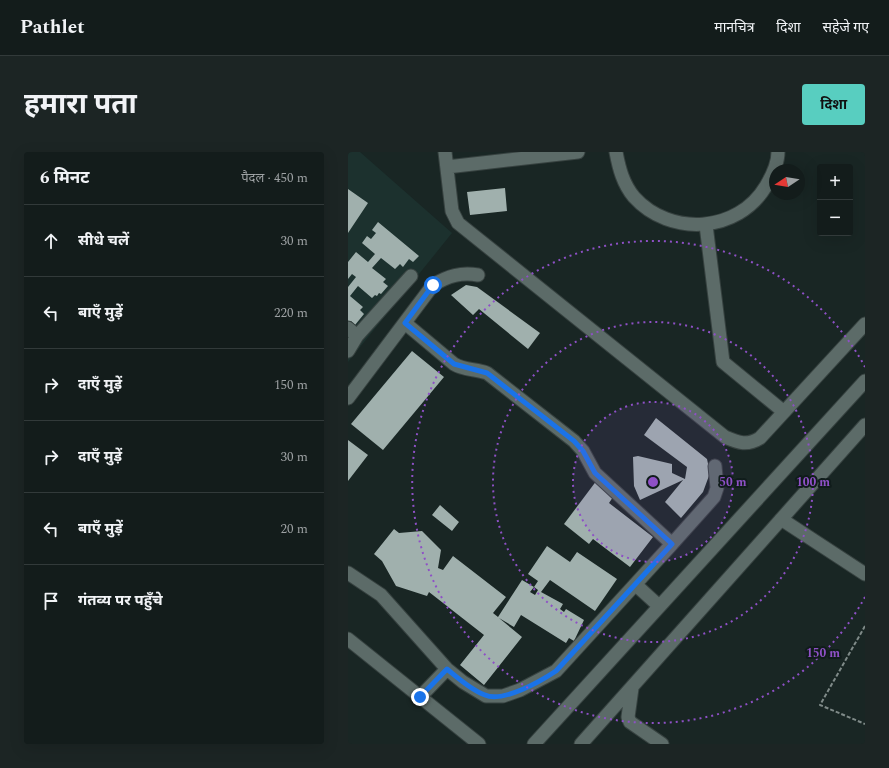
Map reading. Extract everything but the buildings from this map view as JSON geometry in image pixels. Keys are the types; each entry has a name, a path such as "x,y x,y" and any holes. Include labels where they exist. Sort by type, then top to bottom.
{"street":[{"path":"446,152 452,211 458,223 725,437 739,443 750,444 760,438 865,324"},
{"path":"447,167 578,152"},
{"path":"616,152 620,174 634,197 654,214 679,224 706,225 727,220 746,210 761,194 772,176 778,152"},
{"path":"706,225 723,362 784,412"},
{"path":"348,398 433,285 450,276 465,273 478,275"},
{"path":"348,351 353,332 411,276"},
{"path":"405,323 454,364 487,373 574,441 583,451 595,473 672,544"},
{"path":"534,744 865,381"},
{"path":"581,744 865,425"},
{"path":"348,573 382,596 447,669 463,682 486,696 504,696 520,690 556,671 636,585 714,497 717,488 715,466"},
{"path":"782,519 865,574"},
{"path":"636,585 659,606"},
{"path":"348,639 479,744"},
{"path":"420,697 447,669"},
{"path":"633,686 628,717 630,722 662,744"}],"path":[{"path":"865,626 820,705 865,724"}],"shaded area":[{"path":"348,152 360,152 452,233 348,362"}],"route":[{"path":"420,697 447,669 463,682 486,696 504,696 548,677 556,671 672,544 595,473 588,464 583,451 574,441 487,373 478,369 458,367 405,323 433,285"}]}
